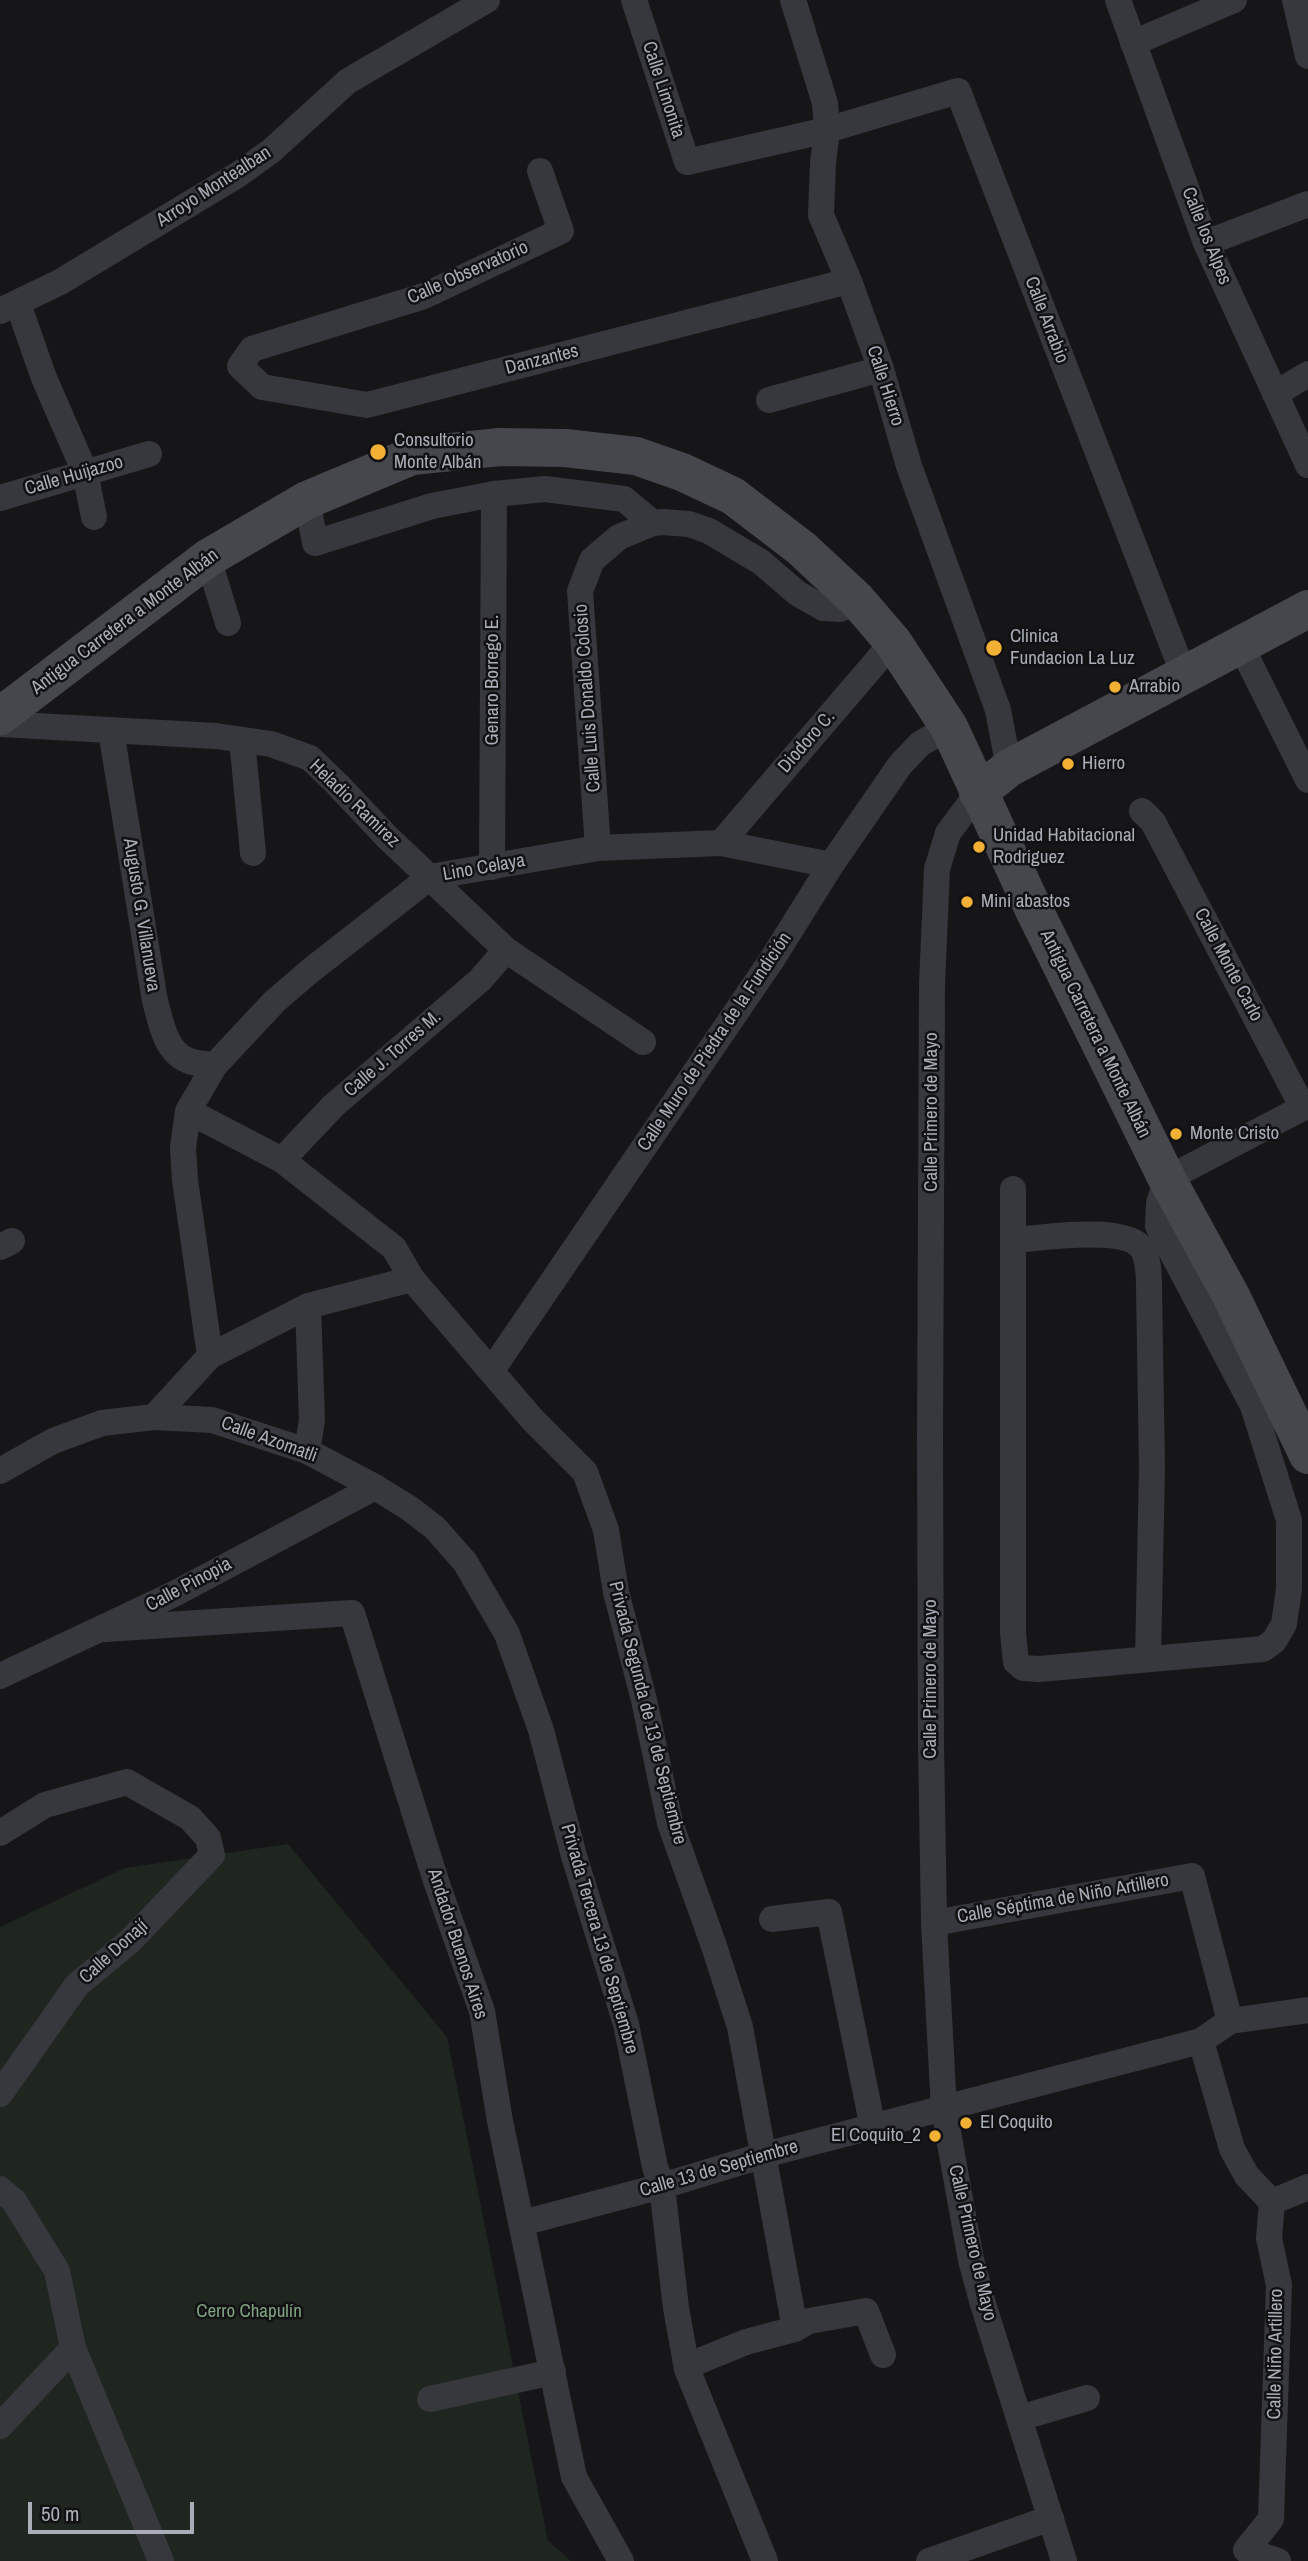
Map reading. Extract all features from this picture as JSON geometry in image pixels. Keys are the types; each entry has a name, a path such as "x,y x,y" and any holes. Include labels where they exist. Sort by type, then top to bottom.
{"street":[{"name":"Arroyo Montealban","path":"9,307 71,276 240,174 271,151 348,81 487,0"},
{"name":"Calle Limonita","path":"634,0 687,162 827,130"},
{"name":"Calle Hierro","path":"793,0 825,103 827,130 821,215 849,281 881,369 909,466 998,709 1009,768"},
{"name":"Calle los Alpes","path":"1118,0 1206,243 1308,465"},
{"path":"1133,43 1234,0"},
{"path":"1295,0 1308,56"},
{"name":"Calle Arrabio","path":"827,130 958,91 1184,675"},
{"name":"Calle Observatorio","path":"240,366 252,349 424,296 561,231 540,171"},
{"path":"1206,243 1308,204"},
{"name":"Danzantes","path":"240,366 262,387 367,405 849,281"},
{"path":"9,307 85,472 94,517"},
{"path":"769,400 881,369"},
{"path":"1275,394 1308,374"},
{"name":"Antigua Carretera a Monte Albán","path":"0,716 208,558 307,500 412,456 500,447 565,449 636,456 682,472 733,495 801,548 857,600 893,642 949,727 978,793 1167,1179 1231,1296 1307,1451"},
{"name":"Calle Huijazoo","path":"0,498 149,454"},
{"path":"307,500 315,543 432,506 494,494 545,489 624,499 653,523"},
{"name":"Genaro Borrego E.","path":"492,867 494,494"},
{"name":"Calle Luis Donaldo Colosio","path":"598,848 580,592 592,560 619,537 653,523 689,524 709,531 761,562 797,593 823,608 840,609 857,600"},
{"path":"208,558 228,623"},
{"path":"978,793 1009,768 1308,609"},
{"name":"Diodoro C.","path":"722,843 893,642"},
{"path":"1241,646 1308,780"},
{"name":"Heladio Ramirez","path":"0,724 146,731 242,740 271,744 310,758 506,950 643,1042"},
{"name":"Calle Muro de Piedra de la Fundición","path":"492,1370 900,765 920,744 949,727"},
{"name":"Augusto G. Villanueva","path":"111,731 155,1001 164,1032 174,1052 188,1061 215,1065"},
{"path":"242,740 253,853"},
{"name":"Calle Primero de Mayo","path":"978,793 948,833 937,869 932,984 930,1426 934,1923 944,2110 971,2260 1064,2561"},
{"name":"Calle Monte Carlo","path":"1147,816 1305,1106"},
{"name":"Lino Celaya","path":"188,1111 215,1065 275,1001 430,877 598,848 722,843 831,865"},
{"name":"Calle J. Torres M.","path":"282,1160 333,1106 480,980 506,950"},
{"path":"1013,1189 1013,1633 1016,1662 1023,1668 1039,1669 1263,1648 1274,1641 1284,1624 1289,1589 1289,1520 1253,1406 1158,1226 1159,1203 1167,1179 1305,1106"},
{"path":"210,1356 185,1180 183,1148 188,1111 282,1160"},
{"name":"Privada Segunda de 13 de Septiembre","path":"282,1160 394,1248 412,1279 532,1419 585,1472 602,1519 670,1824 740,2027 795,2329"},
{"path":"1014,1240 1115,1235 1134,1240 1146,1258 1149,1288 1152,1466 1148,1659"},
{"path":"153,1417 210,1356 308,1306 412,1279"},
{"path":"307,1451 312,1420 308,1306"},
{"name":"Calle Azomatli","path":"0,1471 53,1441 102,1423 153,1417 212,1420 307,1451 375,1487"},
{"name":"Calle Pinopia","path":"0,1676 105,1629 375,1487"},
{"name":"Privada Tercera 13 de Septiembre","path":"375,1487 435,1528 465,1562 507,1634 541,1730 574,1856 626,2024 655,2167 662,2186 676,2308 687,2369 765,2561"},
{"path":"174,1594 182,1624"},
{"name":"Andador Buenos Aires","path":"105,1629 352,1613 436,1881 482,2011 500,2121 574,2477 621,2561"},
{"name":"Calle Donají","path":"0,1833 45,1805 127,1782 190,1818 208,1838 212,1855 130,1941 77,1985 0,2094"},
{"name":"Calle Séptima de Niño Artillero","path":"934,1923 1192,1876 1230,2021"},
{"path":"772,1919 829,1912 873,2128"},
{"path":"1230,2021 1308,2010"},
{"name":"Calle 13 de Septiembre","path":"522,2223 662,2186 764,2155 1201,2041 1230,2021"},
{"path":"1201,2041 1232,2149 1247,2176 1272,2202 1308,2187"},
{"path":"0,2189 14,2201 57,2272 73,2348 161,2561"},
{"name":"Calle Niño Artillero","path":"1272,2202 1269,2238 1279,2286 1271,2519 1246,2550 1278,2561"},
{"path":"687,2369 696,2362 746,2342 795,2329 809,2321 866,2311 883,2355"},
{"path":"0,2426 73,2348"},
{"path":"430,2399 553,2372"},
{"path":"1020,2418 1087,2398"},
{"path":"929,2561 1051,2518"}],"green space":[{"name":"Cerro Chapulín","path":"288,1844 447,2037 548,2541 571,2561 0,2561 0,1927 125,1868"}],"place":[{"name":"Consultorio Monte Albán","path":"378,452"},
{"name":"Clinica Fundacion La Luz","path":"994,648"},
{"name":"Arrabio","path":"1115,687"},
{"name":"Hierro","path":"1068,764"},
{"name":"Unidad Habitacional Rodriguez","path":"979,847"},
{"name":"Mini abastos","path":"967,902"},
{"name":"Monte Cristo","path":"1176,1134"},
{"name":"El Coquito","path":"966,2123"},
{"name":"El Coquito_2","path":"935,2136"}]}
